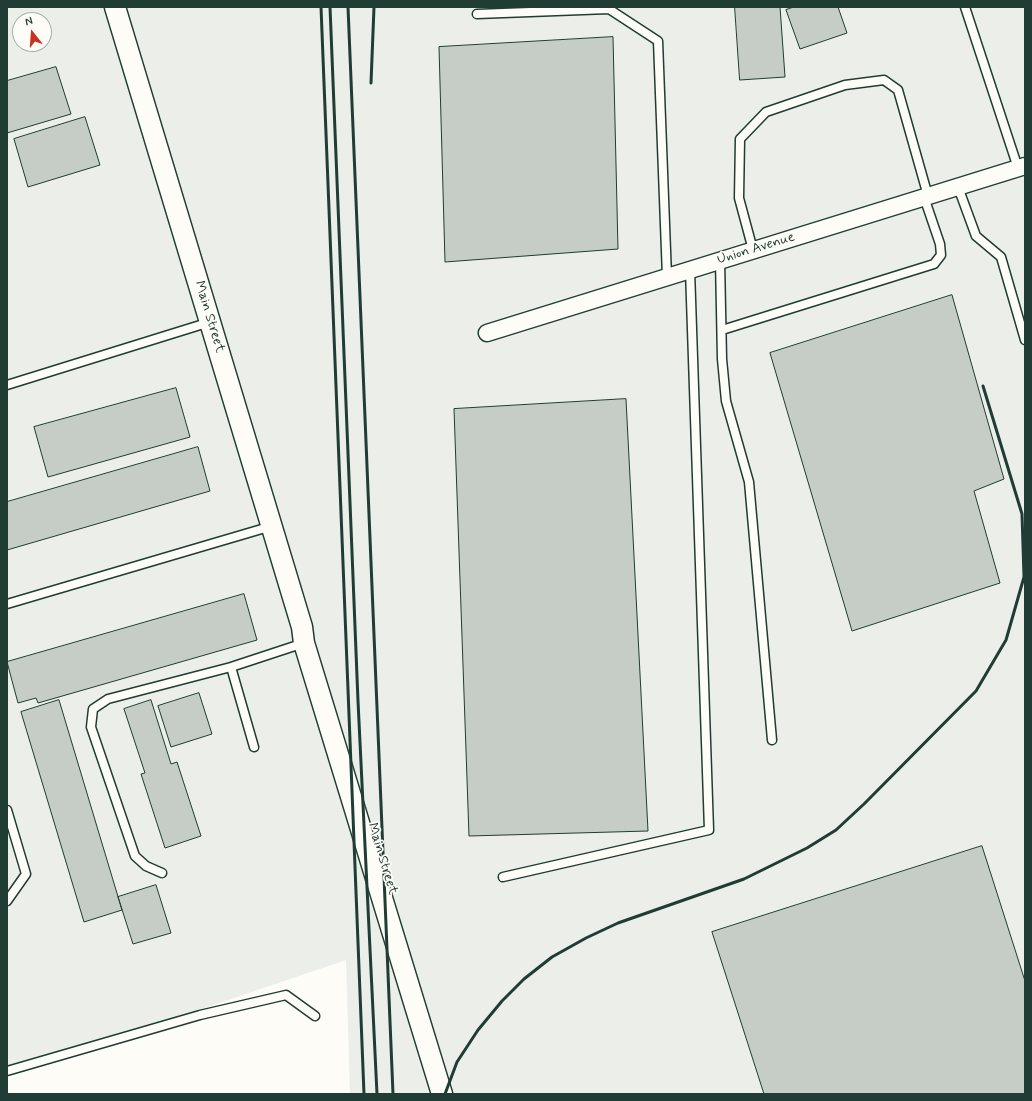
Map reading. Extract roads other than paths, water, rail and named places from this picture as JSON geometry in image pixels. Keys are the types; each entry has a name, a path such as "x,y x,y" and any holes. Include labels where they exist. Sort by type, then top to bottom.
{"street":[{"name":"Main Street","path":"114,7 273,526 303,635 442,1094"},
{"name":"Union Avenue","path":"487,333 1022,167"},
{"name":"Main Street","path":"303,635 312,641 350,751 454,1094"}],"lane":[{"path":"965,7 1022,167"},
{"path":"477,14 609,9 658,41 667,277"},
{"path":"722,330 934,264 941,255 940,244 898,90 884,80 845,85 766,112 740,139 739,198 753,250"},
{"path":"958,187 976,236 1001,257 1025,340"},
{"path":"720,260 726,401 749,482 772,740"},
{"path":"503,877 709,830 690,270"},
{"path":"7,385 211,322"},
{"path":"7,604 273,526"},
{"path":"162,873 146,866 134,856 90,727 93,709 108,699 231,667 303,635"},
{"path":"231,667 254,747"},
{"path":"7,810 26,874 7,902"},
{"path":"7,1071 200,1015 286,995 315,1016"}],"railway":[{"path":"321,7 364,1094"},
{"path":"330,7 358,701 377,1094"},
{"path":"348,7 393,1094"},
{"path":"371,83 374,7"},
{"path":"445,1094 457,1062 478,1030 502,1001 524,979 552,957 586,938 618,923 744,879 807,848 836,830 864,804 976,691 1006,640 1024,577 1022,514 983,386"}]}
